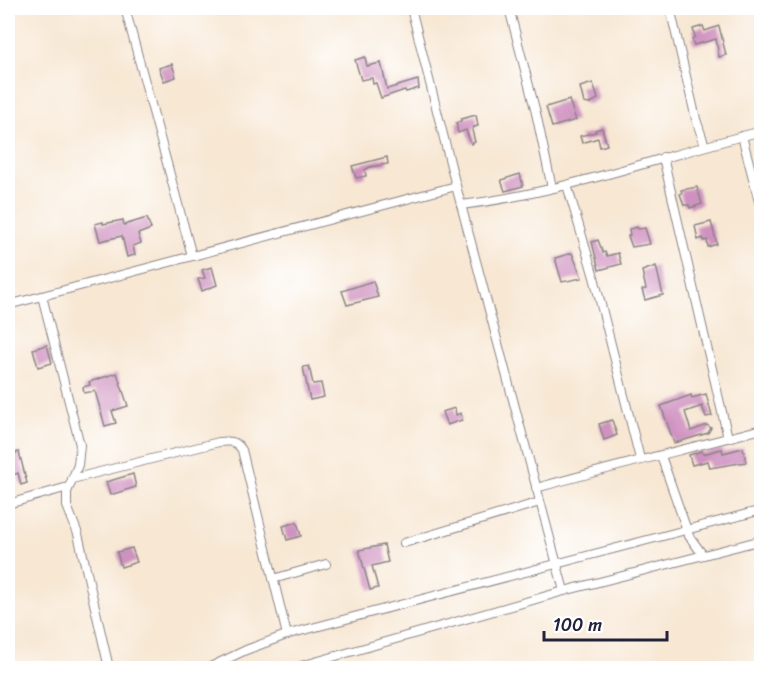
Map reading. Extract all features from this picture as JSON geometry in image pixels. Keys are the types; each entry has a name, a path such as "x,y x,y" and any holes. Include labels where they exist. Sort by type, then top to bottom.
{"street":[{"path":"125,8 192,256"},
{"path":"411,8 461,206 564,591"},
{"path":"508,8 536,113 552,188"},
{"path":"670,8 696,119 705,146"},
{"path":"461,206 567,185 762,131"},
{"path":"742,136 762,213"},
{"path":"663,157 728,438"},
{"path":"567,185 594,277 640,459"},
{"path":"8,305 456,186"},
{"path":"42,296 80,445 78,465 70,483 67,506 78,534 109,669"},
{"path":"536,488 762,429"},
{"path":"8,504 70,483 219,442 228,441 237,444 242,450 286,635"},
{"path":"661,456 686,529 703,555"},
{"path":"404,543 540,502"},
{"path":"208,669 246,650 286,635 762,510"},
{"path":"294,669 564,591 762,540"},
{"path":"273,579 326,564"}],"building":[{"path":"703,26 705,31 719,26 726,55 719,57 716,39 694,45 693,29"},
{"path":"365,57 367,66 381,63 387,89 418,80 419,88 381,98 372,78 361,80 355,60"},
{"path":"172,64 176,77 164,81 159,68"},
{"path":"593,83 598,99 589,104 584,103 580,87"},
{"path":"569,100 576,120 552,127 546,107"},
{"path":"476,115 478,126 472,130 475,142 471,144 466,130 458,133 456,123 461,119"},
{"path":"602,128 607,145 600,147 598,138 582,143 580,136"},
{"path":"387,157 388,164 370,167 365,170 366,176 356,178 352,166"},
{"path":"520,174 523,186 505,191 501,180"},
{"path":"697,187 702,204 690,208 689,205 684,205 681,190"},
{"path":"147,218 151,229 138,234 141,243 133,246 135,255 127,257 122,236 100,241 95,224 123,220 124,225"},
{"path":"711,222 717,244 708,247 707,240 704,241 703,238 698,240 695,226"},
{"path":"637,227 638,229 645,228 650,244 632,247 628,236 630,235 629,229"},
{"path":"598,240 603,253 605,252 607,256 618,253 621,264 599,270 592,242"},
{"path":"572,253 582,278 562,282 555,258"},
{"path":"656,266 663,295 645,300 642,290 646,289 642,271"},
{"path":"212,267 217,285 202,291 198,279 205,278 202,270"},
{"path":"373,281 378,297 347,305 342,291"},
{"path":"47,345 52,363 38,367 33,349"},
{"path":"309,366 313,384 321,383 324,397 310,400 303,367"},
{"path":"117,373 128,406 112,411 116,423 105,426 95,391 84,393 83,387 90,385 89,382"},
{"path":"706,394 712,416 706,417 702,406 685,412 691,431 707,425 711,428 708,433 674,443 661,406 691,395 692,398"},
{"path":"455,408 456,415 461,413 462,420 447,425 442,412"},
{"path":"612,420 617,435 604,440 599,424"},
{"path":"743,448 746,462 710,468 708,461 692,465 689,455 722,449 723,453"},
{"path":"19,452 27,483 21,485 18,473 13,475 12,471 8,472 8,455"},
{"path":"133,474 136,487 110,495 106,482"},
{"path":"297,522 301,536 287,540 283,526"},
{"path":"384,545 388,562 372,566 378,588 370,590 359,550"},
{"path":"132,548 137,562 121,567 117,552"}]}
